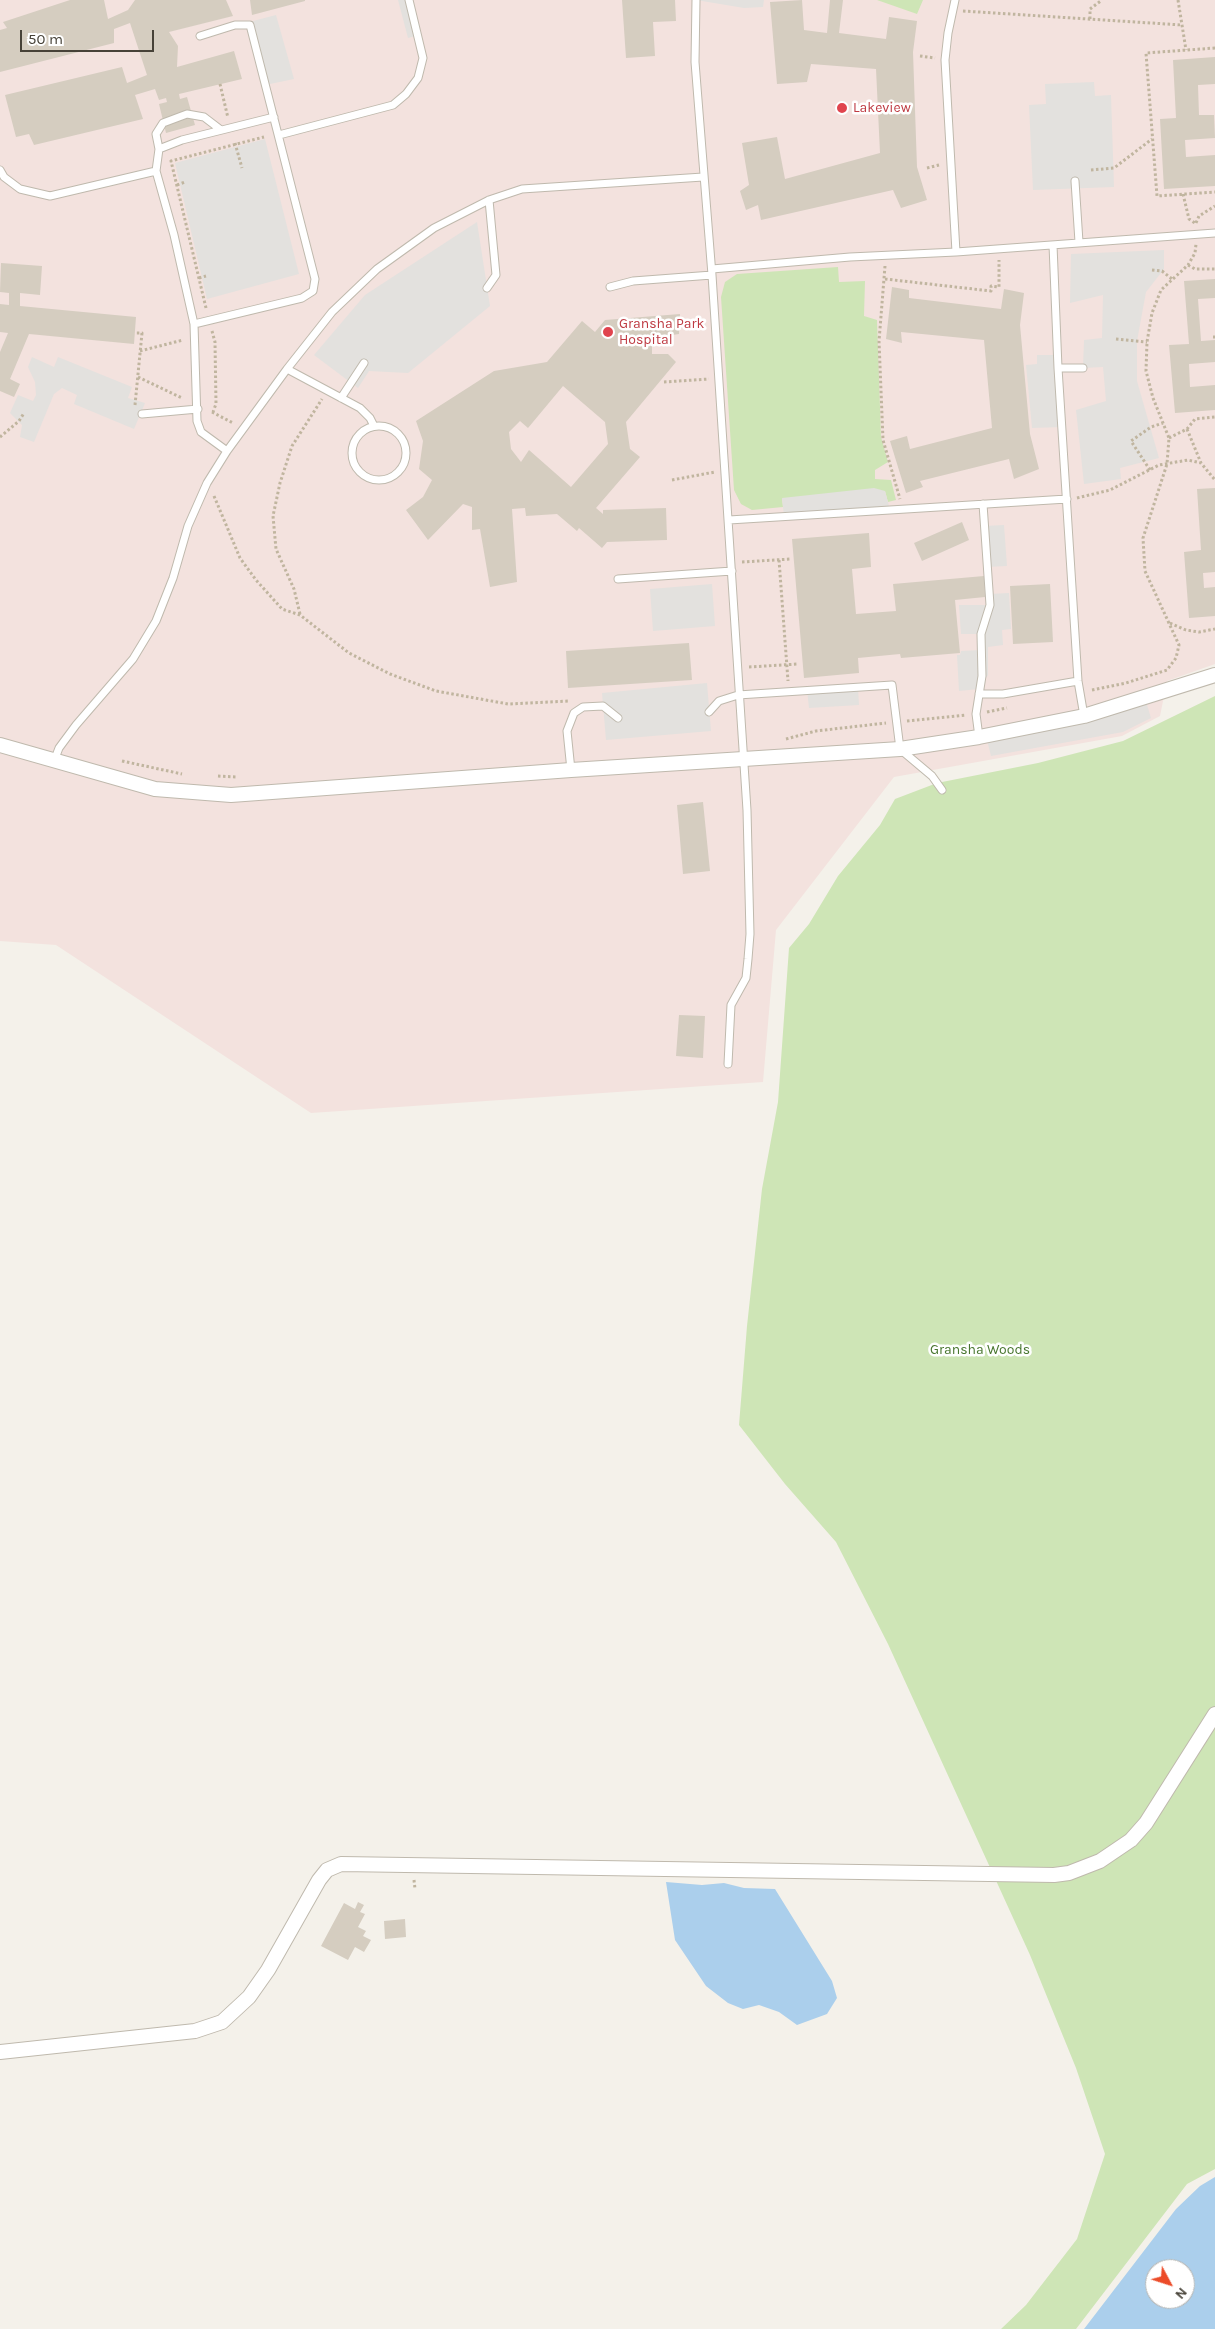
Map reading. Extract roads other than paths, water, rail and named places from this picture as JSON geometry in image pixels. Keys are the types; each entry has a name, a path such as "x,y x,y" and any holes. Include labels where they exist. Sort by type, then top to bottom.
{"street":[{"path":"0,745 155,788 231,795 571,770 900,749 979,737 1084,716 1215,675"},
{"path":"0,2052 195,2031 222,2022 249,1996 268,1970 319,1880 327,1870 341,1864 1054,1875 1069,1873 1100,1861 1131,1840 1146,1824 1215,1714"}],"lane":[{"path":"278,135 393,105 406,94 418,78 423,58 410,0"},
{"path":"696,0 695,62 726,470 738,695 747,810 750,934 746,978 731,1006 728,1064"},
{"path":"955,0 945,60 956,252"},
{"path":"194,324 302,298 313,291 315,278 250,25 235,24 200,36"},
{"path":"221,130 204,117 187,114 163,123 156,134 159,149 156,171 174,234 196,336 197,421 201,432 227,452"},
{"path":"159,149 182,140 274,117"},
{"path":"0,170 4,177 20,189 50,196 156,171"},
{"path":"54,761 59,748 76,724 133,659 156,621 174,578 188,526 207,483 227,452 287,369 332,312 377,269 434,228 489,200 522,189 703,177"},
{"path":"1075,180 1079,242"},
{"path":"487,288 496,275 489,200"},
{"path":"610,287 633,281 884,255 956,252 1215,233"},
{"path":"1053,245 1058,368 1078,681 1084,716"},
{"path":"341,398 364,364"},
{"path":"1058,368 1084,368"},
{"path":"287,369 360,408 370,418 374,426"},
{"path":"142,414 198,409"},
{"path":"374,426 383,426 399,434 407,451 402,469 388,480 370,480 362,475 352,461 352,452 358,435 374,426"},
{"path":"729,520 1067,499"},
{"path":"979,737 976,714 982,676 981,634 990,605 983,504"},
{"path":"618,579 732,571"},
{"path":"979,694 1003,694 1078,681"},
{"path":"709,712 719,700 738,695 892,685 900,749 932,776 942,790"},
{"path":"571,770 566,731 574,713 583,706 603,706 618,718"}],"water":[{"path":"666,1882 702,1885 724,1883 744,1888 775,1889 832,1981 837,1998 827,2014 797,2025 779,2012 759,2005 743,2009 728,2003 706,1986 675,1940"},
{"path":"1215,2177 1215,2329 1084,2329 1176,2209 1200,2186"}],"place":[{"name":"Lakeview","path":"842,108"},
{"name":"Gransha Park Hospital","path":"608,332"}],"park label":[{"name":"Gransha Woods","path":"980,1350"}]}
